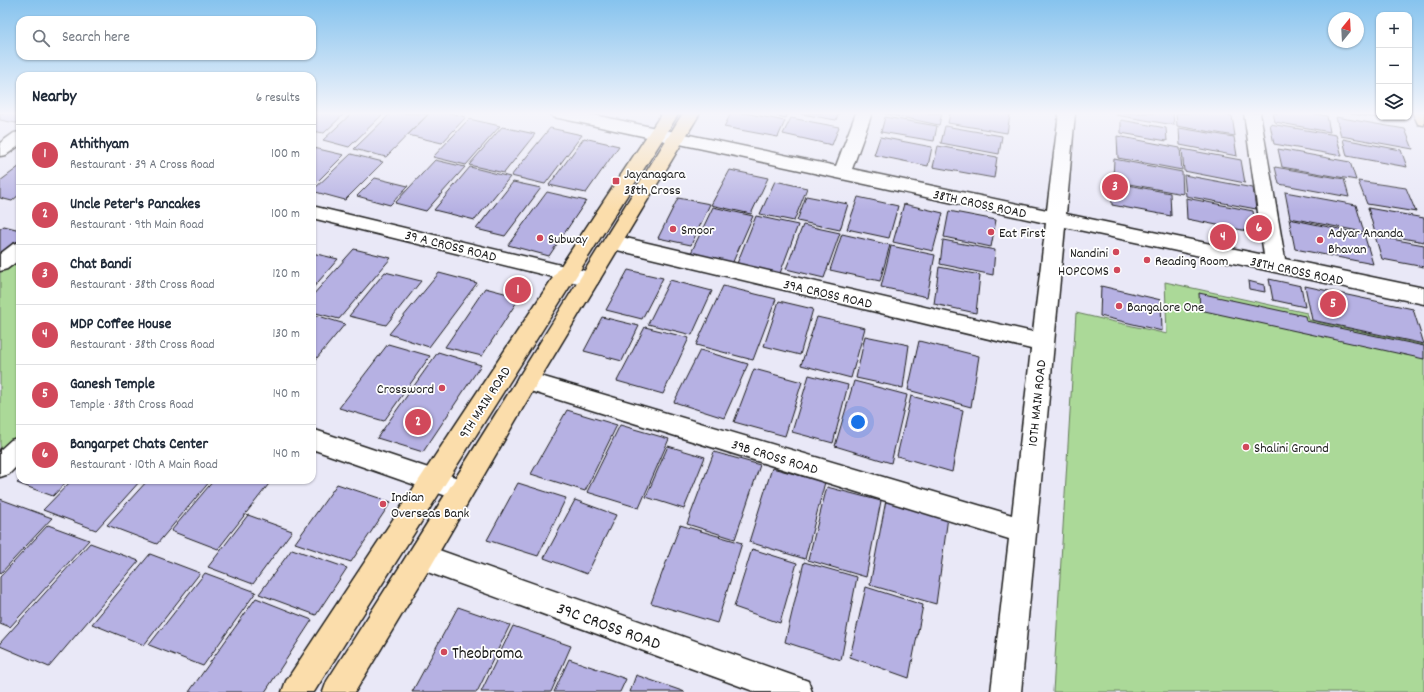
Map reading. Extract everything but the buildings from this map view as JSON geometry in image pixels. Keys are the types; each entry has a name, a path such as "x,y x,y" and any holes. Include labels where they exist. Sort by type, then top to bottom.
{"main road":[{"name":"9TH MAIN ROAD","path":"298,692 432,480 579,276 662,145"},
{"name":"9TH MAIN ROAD","path":"338,692 422,557 527,381 579,276 613,242 663,145"}],"street":[{"name":"38TH CROSS ROAD","path":"712,145 1057,220 1424,296"},
{"path":"842,173 852,145"},
{"name":"10TH MAIN ROAD","path":"1006,692 1064,145"},
{"path":"1257,145 1276,265"},
{"name":"39 A CROSS ROAD","path":"316,213 579,276"},
{"name":"39A CROSS ROAD","path":"613,242 1042,344"},
{"path":"0,264 16,251"},
{"name":"39B CROSS ROAD","path":"527,381 1023,531"},
{"path":"316,440 461,490"},
{"path":"0,466 16,451"},
{"name":"39C CROSS ROAD","path":"422,557 797,692"}],"green space":[{"path":"16,258 16,446 0,461 0,271"},
{"name":"Shalini Ground","path":"1165,282 1307,313 1309,320 1424,345 1424,692 1053,692 1076,313 1167,334"}],"place":[{"name":"Jayanagara 38th Cross","path":"616,181"},
{"name":"Chat Bandi","path":"1115,187"},
{"name":"Bangarpet Chats Center","path":"1259,228"},
{"name":"Smoor","path":"673,229"},
{"name":"Eat First","path":"991,232"},
{"name":"MDP Coffee House","path":"1223,237"},
{"name":"Subway","path":"540,238"},
{"name":"Adyar Ananda Bhavan","path":"1320,240"},
{"name":"Nandini","path":"1116,252"},
{"name":"Reading Room","path":"1147,260"},
{"name":"HOPCOMS","path":"1117,270"},
{"name":"Athithyam","path":"518,290"},
{"name":"Ganesh Temple","path":"1333,304"},
{"name":"Bangalore One","path":"1119,306"},
{"name":"Crossword","path":"442,388"},
{"name":"Uncle Peter's Pancakes","path":"418,422"},
{"name":"Shalini Ground","path":"1246,447"},
{"name":"Indian Overseas Bank","path":"383,504"},
{"name":"Theobroma","path":"444,652"}]}
